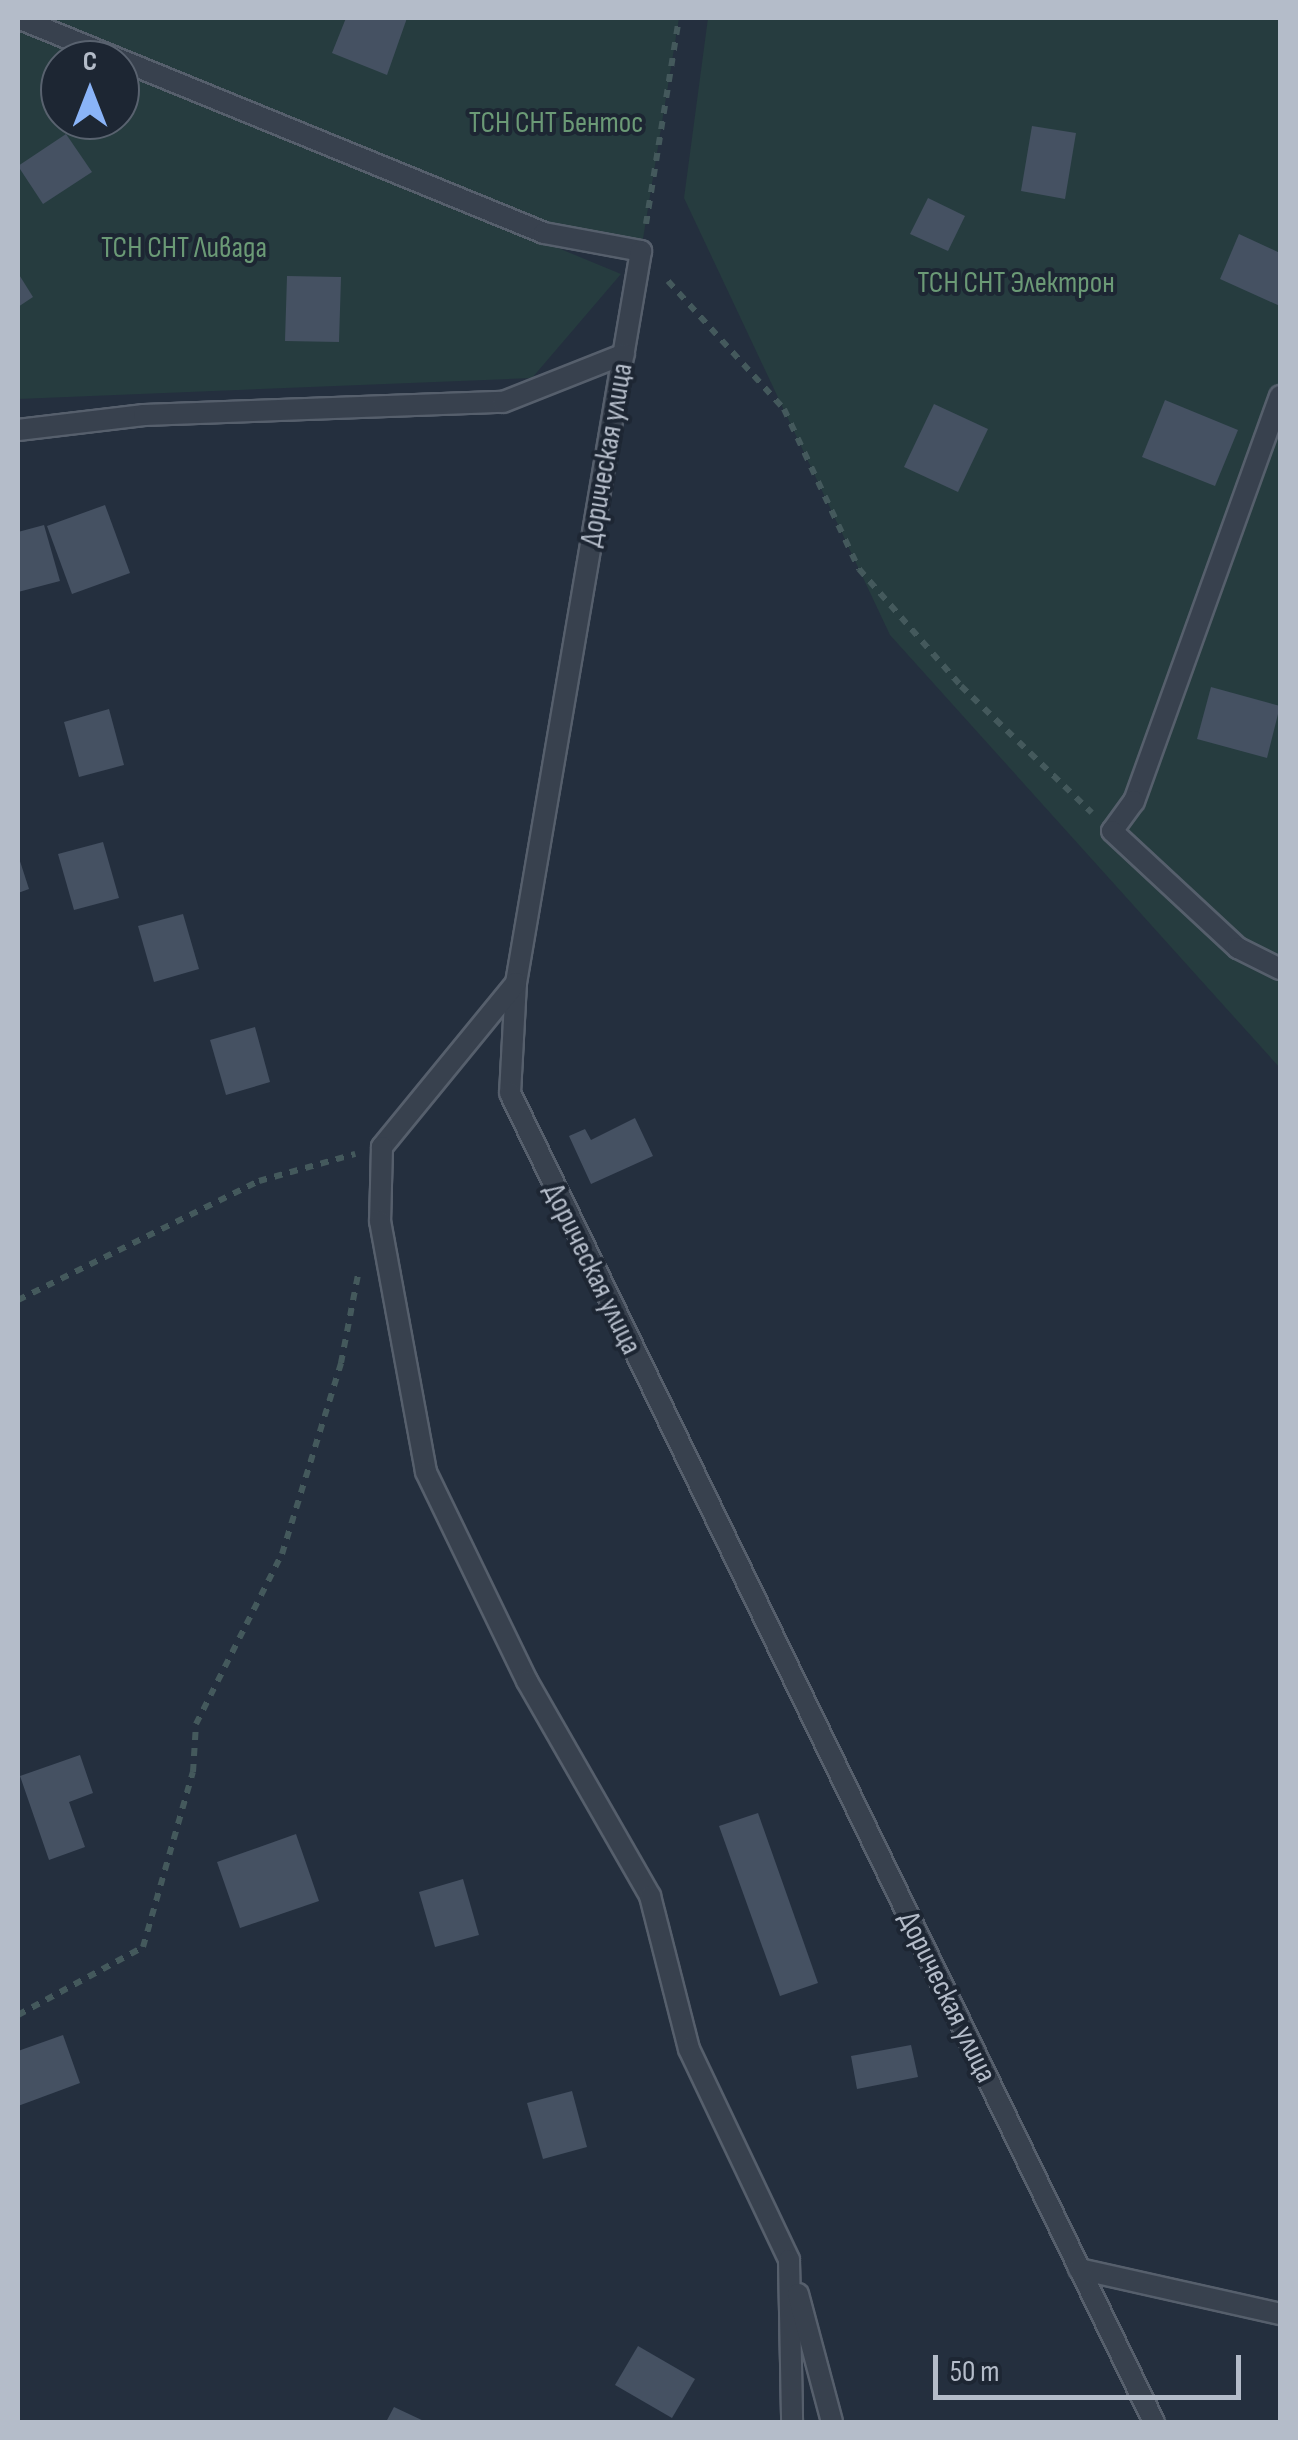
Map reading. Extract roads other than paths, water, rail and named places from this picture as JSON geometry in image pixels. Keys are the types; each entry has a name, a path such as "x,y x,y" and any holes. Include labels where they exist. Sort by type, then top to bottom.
{"lane":[{"name":"Дорическая улица","path":"18,18 544,233 642,251 516,983 510,1092 530,1142 1154,2422"},
{"path":"18,430 144,415 503,402 624,354"},
{"path":"1280,396 1134,800 1112,831 1238,948 1280,969"},
{"path":"516,983 382,1147 380,1220 426,1472 527,1681 650,1896 689,2049 789,2260 832,2422"},
{"path":"789,2260 792,2422"},
{"path":"1079,2269 1280,2314"}],"park label":[{"name":"ТСН СНТ Бентос","path":"556,123"},
{"name":"ТСН СНТ Ливада","path":"184,248"},
{"name":"ТСН СНТ Электрон","path":"1016,283"}]}
